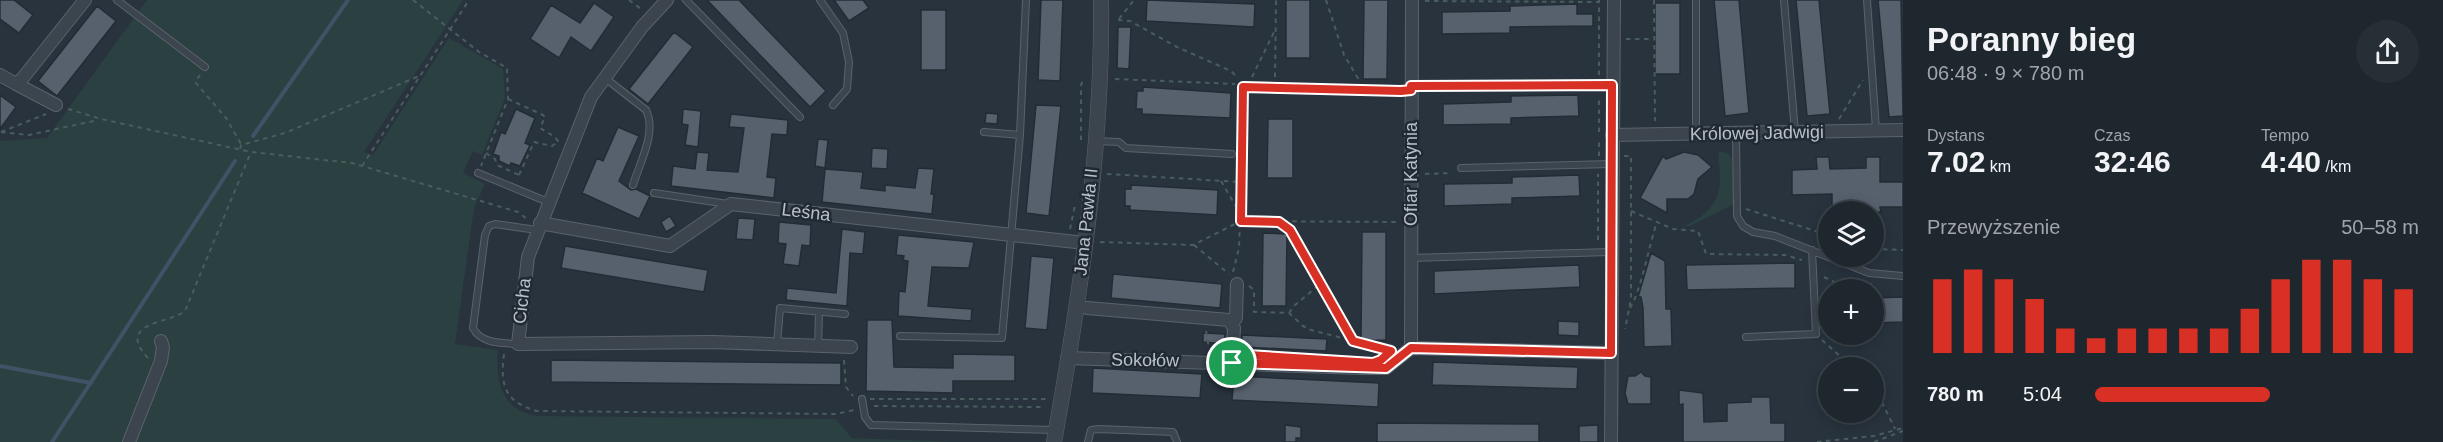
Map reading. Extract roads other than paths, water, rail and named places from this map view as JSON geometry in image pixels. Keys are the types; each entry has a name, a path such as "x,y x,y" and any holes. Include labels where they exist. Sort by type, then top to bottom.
{"street":[{"path":"16,84 85,0"},
{"name":"Cicha","path":"667,0 642,27 591,97 538,226 528,257 518,344 712,342 851,347"},
{"name":"Jana Pawła II","path":"1055,436 1067,358 1091,242 1088,143 1101,55 1101,0"},
{"path":"1611,442 1610,252 1616,160 1612,135 1614,0"},
{"name":"Ofiar Katynia","path":"1411,348 1411,88 1415,1"},
{"path":"0,75 56,105"},
{"name":"Królowej Jadwigi","path":"1612,135 1903,130"},
{"path":"538,226 670,246 731,204"},
{"name":"Leśna","path":"731,204 1091,242"},
{"path":"1232,363 1232,323 1236,318 1235,280"},
{"path":"1087,308 1204,318 1232,323"},
{"path":"129,442 161,360 164,347 161,341"},
{"path":"1411,348 1611,353"},
{"name":"Sokołów","path":"1067,358 1386,368 1411,348"}],"lane":[{"path":"117,0 205,67"},
{"path":"686,0 800,117"},
{"path":"819,0 843,33 849,62 847,89 833,105"},
{"path":"900,336 1002,338 1020,135 1026,0"},
{"path":"1696,0 1696,134"},
{"path":"1784,0 1796,133"},
{"path":"1867,0 1876,131"},
{"path":"606,78 646,110 649,116 650,132 633,185"},
{"path":"1243,86 1371,91 1411,88 1612,85"},
{"path":"984,132 1020,135"},
{"path":"1736,134 1737,216 1743,226 1753,232 1775,236 1869,273 1903,276"},
{"path":"1088,143 1119,142 1126,147 1232,154"},
{"path":"1461,170 1616,160"},
{"path":"478,173 548,202"},
{"path":"654,193 731,204"},
{"path":"518,344 486,340 477,336 473,328 485,235 489,226 495,224 524,228 538,226"},
{"path":"1746,337 1816,334 1812,250"},
{"path":"1410,258 1610,252"},
{"path":"777,345 780,308 845,314"},
{"path":"819,312 823,347"},
{"path":"862,399 866,420 875,426 1055,436"},
{"path":"1088,442 1091,430 1108,429 1173,432 1177,442"}],"waterway":[{"path":"253,136 348,0"},
{"path":"52,442 235,161"},
{"path":"0,366 91,383"}]}
